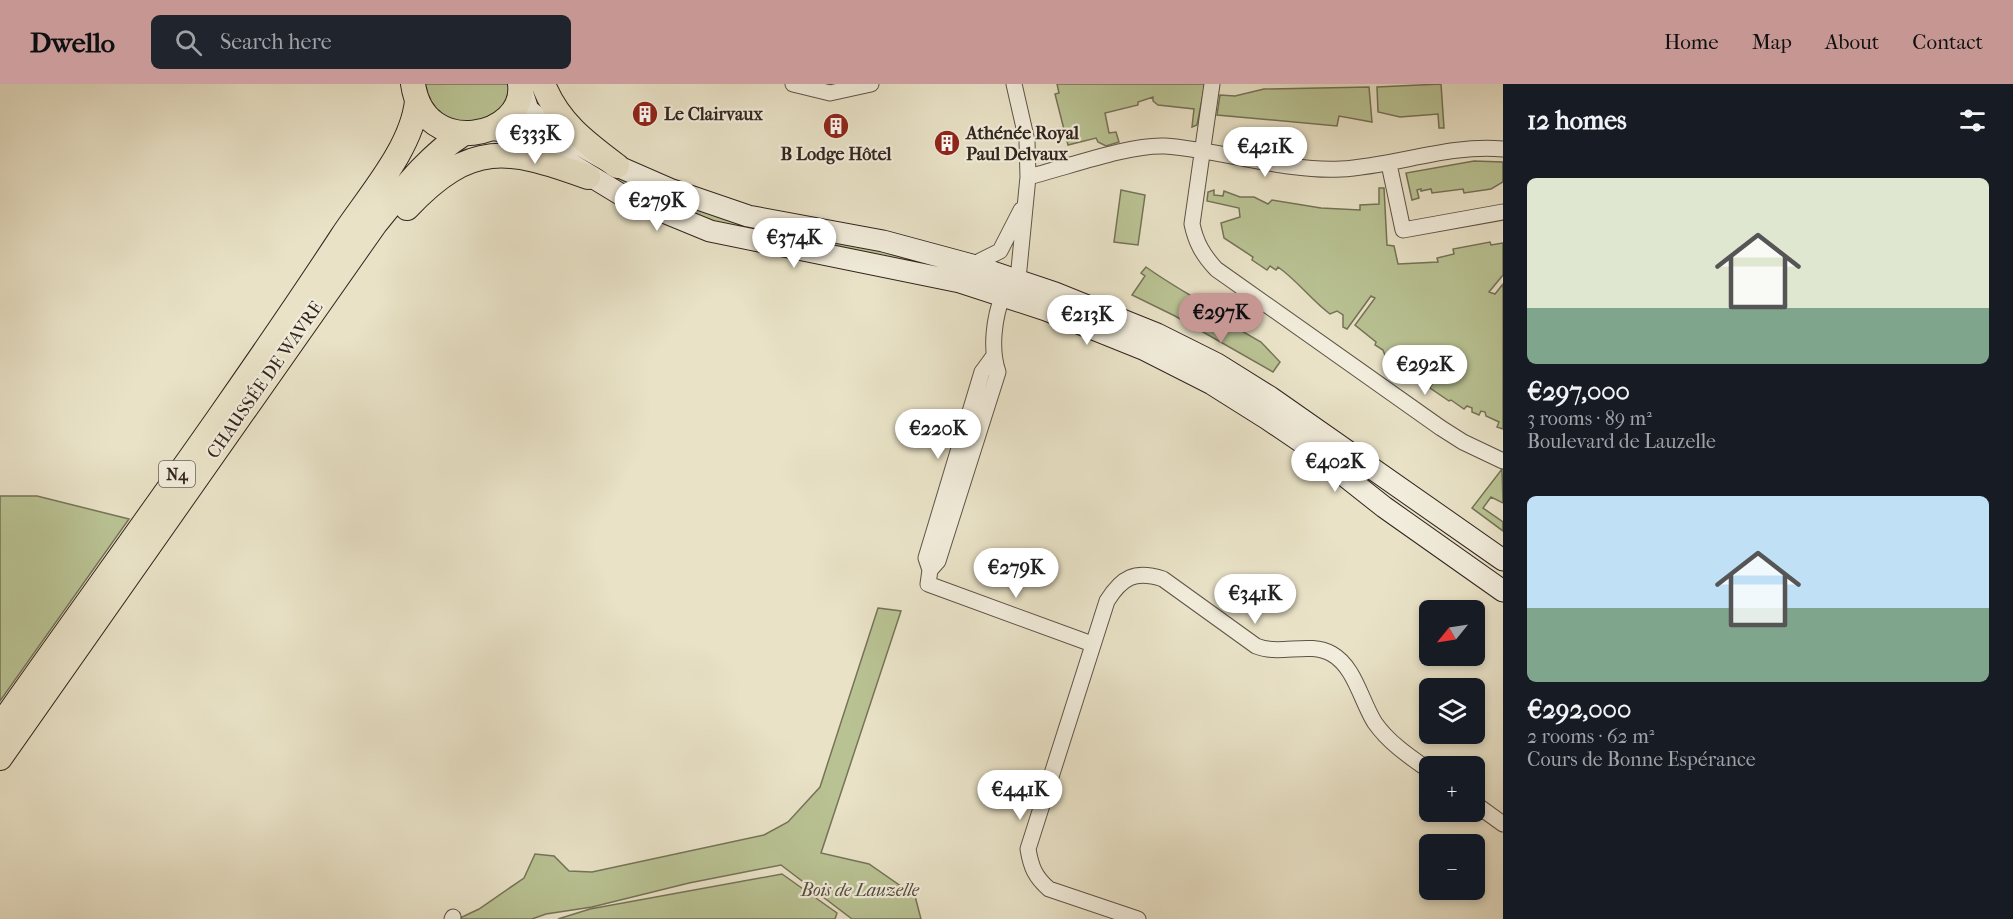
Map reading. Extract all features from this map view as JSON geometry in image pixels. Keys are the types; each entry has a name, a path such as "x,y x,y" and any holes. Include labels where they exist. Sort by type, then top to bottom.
{"main road":[{"path":"490,129 510,113 528,85 551,104 572,131 617,166 672,190 748,216 883,241 972,265 1018,279 1126,320 1236,375 1503,560"},
{"name":"CHAUSSÉE DE WAVRE","path":"415,92 428,117 444,129 463,134 490,129"},
{"name":"CHAUSSÉE DE WAVRE","path":"0,726 317,274 402,147 416,117 415,92"},
{"path":"490,129 527,137 588,177 660,212 710,231 928,273 996,293 1143,349 1230,394 1303,443 1384,507 1503,591"},
{"name":"CHAUSSÉE DE WAVRE","path":"0,758 322,298 394,201 440,151 463,134"},
{"path":"322,298 342,287 381,235 424,190 457,166 496,155 519,156 588,177"},
{"path":"996,293 1018,279"}],"street":[{"path":"793,84 830,93 866,85"},
{"path":"1014,84 1027,141 1028,177 1018,279"},
{"path":"1212,84 1192,224 1203,255 1216,269 1448,432 1503,460"},
{"path":"1028,177 1145,147 1164,146 1326,170 1389,164 1477,148 1503,150"},
{"path":"1389,164 1403,230 1503,212"},
{"path":"972,265 1000,251 1026,199"},
{"path":"996,293 998,306 993,357 982,372 926,558 930,570 928,584 1092,644"},
{"path":"1138,919 1049,889 1039,880 1032,868 1028,849 1107,601 1117,585 1131,577 1147,574 1162,579 1256,646 1268,651 1316,649 1330,653 1344,663 1374,722 1385,737 1419,763"},
{"path":"1485,811 1503,824"}],"green space":[{"path":"422,84 511,84 509,97 502,109 491,119 462,126 435,114"},
{"path":"1057,84 1205,84 1197,125 1192,127 1194,109 1158,105 1153,101 1153,97 1138,102 1138,105 1105,113 1109,133 1116,132 1119,142 1106,146 1098,142 1096,138 1068,145 1055,94 1059,93"},
{"path":"1441,84 1444,128 1439,128 1438,114 1400,117 1378,112 1377,87"},
{"path":"1369,87 1372,122 1339,116 1337,126 1217,115 1220,95 1235,96 1264,89"},
{"path":"544,129 604,166 897,251 925,262 852,255 722,228 598,175"},
{"path":"1474,161 1503,162 1503,182 1491,189 1464,193 1463,189 1432,193 1431,189 1421,191 1421,189 1417,190 1419,198 1412,200 1406,173"},
{"path":"1379,188 1384,188 1387,245 1394,246 1398,264 1438,262 1437,258 1454,254 1453,249 1490,242 1491,245 1503,243 1503,275 1489,292 1495,294 1503,284 1503,429 1497,427 1499,422 1486,416 1485,412 1481,411 1479,415 1472,412 1472,408 1467,406 1464,409 1451,400 1449,401 1430,388 1432,384 1407,369 1405,371 1386,358 1383,350 1375,345 1376,342 1355,325 1375,298 1371,296 1347,329 1343,327 1343,315 1337,311 1330,314 1278,267 1276,270 1270,266 1267,270 1252,260 1253,257 1224,238 1221,223 1240,217 1239,208 1207,201 1208,192 1214,190 1214,195 1223,196 1224,191 1240,197 1254,197 1268,204 1272,200 1321,208 1360,210 1360,205 1379,204"},
{"path":"1121,190 1145,195 1138,245 1114,242"},
{"path":"1146,267 1224,316 1234,324 1233,326 1261,342 1280,362 1273,372 1175,316 1132,295 1145,276 1141,273"},
{"path":"1502,469 1503,503 1491,497 1483,508 1503,522 1503,531 1472,508"},
{"path":"0,496 37,496 129,519 0,701"},
{"name":"Bois de Lauzelle","path":"878,608 901,611 821,853 869,864 915,896 921,919 852,919 781,865 689,883 592,907 546,914 532,919 458,919 479,909 524,878 535,854 554,856 569,871 592,872 764,835 788,822 820,787"},
{"path":"782,874 837,913 835,919 558,919 590,909"}],"place":[{"name":"Le Clairvaux","path":"645,114"},
{"name":"B Lodge Hôtel","path":"836,126"},
{"name":"Athénée Royal Paul Delvaux","path":"947,143"}]}
